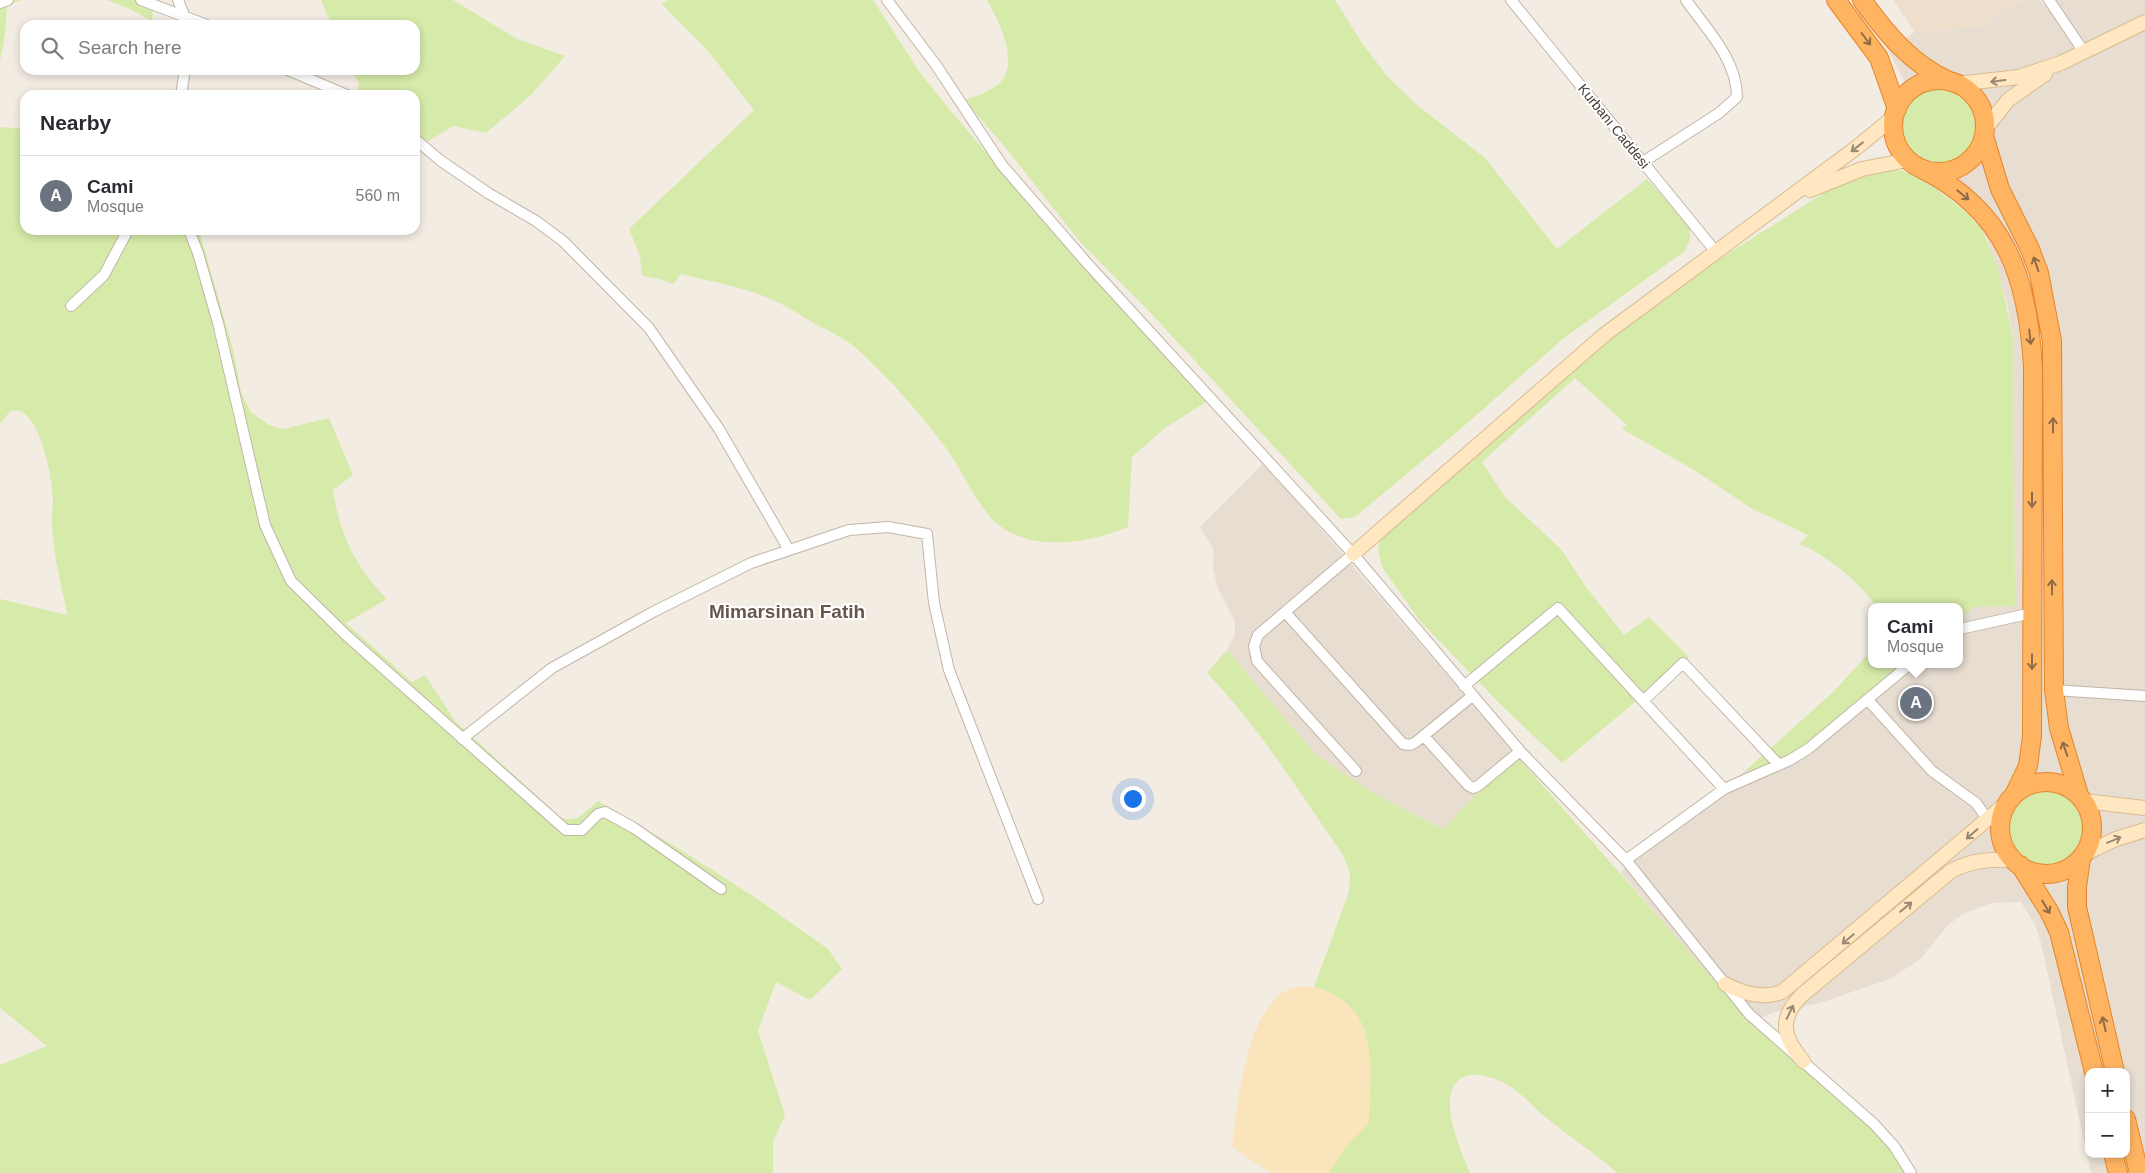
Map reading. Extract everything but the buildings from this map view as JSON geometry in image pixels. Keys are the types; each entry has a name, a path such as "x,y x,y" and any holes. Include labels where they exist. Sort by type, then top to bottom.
{"highway":[{"path":"1836,0 1879,58 1896,113 1896,140 1915,165 1958,190 1989,220 2010,255 2024,294 2032,367 2032,736 2028,766 2002,816 2000,832 2004,847 2049,911 2059,932 2093,1068"},
{"path":"1862,0 1886,33 1912,58 1976,98 1983,112 1985,132 2000,189 2030,248 2039,273 2052,341 2054,690 2059,728 2092,824 2091,840 2082,856 2077,887 2077,906 2115,1068"},
{"path":"1896,113 1905,96 1918,86 1933,81 1953,83"},
{"path":"1915,165 1946,172 1961,167 1974,157 1985,132"},
{"path":"2011,798 2034,784 2050,782 2066,786 2082,798"},
{"path":"2017,863 2034,872 2050,874 2066,869 2082,856"},
{"path":"2130,1136 2139,1173"},
{"path":"2114,1158 2118,1173"}],"street":[{"path":"0,2 8,0"},
{"path":"141,0 185,20"},
{"path":"178,0 185,20"},
{"path":"886,0 936,65 1002,165 1093,269 1353,554 1520,751 1626,860 1749,1014 1874,1124 1894,1146 1911,1173"},
{"name":"Kurbanı Caddesi","path":"1511,0 1716,252"},
{"path":"1643,162 1720,113 1737,97 1735,77 1730,62 1686,0"},
{"path":"2049,0 2084,52"},
{"path":"1953,83 2019,77 2061,63 2145,22"},
{"path":"1985,132 2008,100 2061,63"},
{"path":"182,90 184,75"},
{"path":"300,75 335,90"},
{"path":"1356,771 1257,661 1254,651 1256,640 1285,612 1604,335 1788,199 1896,113"},
{"path":"420,143 488,193 536,221 563,240 649,328 719,429 789,550"},
{"path":"1788,199 1862,169 1915,165"},
{"path":"71,306 104,275 125,235"},
{"path":"191,235 218,323 265,525 290,581 462,739 566,830 582,830 598,814 605,812 634,828 721,889"},
{"path":"462,739 552,668 653,612 751,563 849,530 888,527 927,534 934,603 949,670 1038,899"},
{"path":"1464,686 1558,608 1724,790"},
{"path":"1285,612 1399,742 1410,745 1424,736 1472,696"},
{"path":"1963,628 2032,613"},
{"path":"1643,700 1683,664 1779,765"},
{"path":"1626,860 1724,790 1808,750 1905,668"},
{"path":"2054,690 2145,696"},
{"path":"1868,700 1932,771 1976,803 1988,820"},
{"path":"1424,736 1468,785 1473,788 1478,786 1520,751"},
{"path":"1724,984 1752,995 1766,996 1782,992 1988,820 2011,798"},
{"path":"2082,798 2145,808"},
{"path":"2082,856 2116,839 2145,830"},
{"path":"1803,1061 1790,1044 1785,1029 1789,1013 1802,995 1951,871 1971,862 1986,859 2017,863"}],"shaded area":[{"path":"1893,0 2026,0 1979,27 1915,32"},
{"path":"2026,0 2040,0 2044,6 2055,0 2145,0 2145,1173 2091,1173 2088,1158 2130,1158 2130,1068 2085,1068 2085,1145 2041,943 2035,925 2021,902 1992,903 1964,913 1948,925 1920,959 1892,978 1820,1003 1771,1013 1753,1022 1713,980 1621,873 1638,850 1745,771 1758,769 1898,668 1963,668 1963,616 1974,607 2015,606 2013,338 2007,302 1987,238 1971,216 1888,49 1915,32 1979,27"},
{"path":"1264,463 1515,754 1444,829 1373,793 1315,754 1227,650 1235,634 1235,622 1217,586 1213,568 1214,550 1200,527"}],"green space":[{"path":"0,0 21,0 7,5 5,34 0,61"},
{"path":"107,0 154,0 152,20"},
{"path":"321,0 453,0 517,39 565,56 531,95 486,133 453,126 420,146 420,90 358,90 359,84 354,75 420,75 420,20 330,20"},
{"path":"668,0 873,0 920,73 950,110 1060,239 1209,400 1165,428 1132,457 1128,527 1073,542 1035,541 1017,535 1001,526 987,513 946,448 926,422 881,372 847,341 778,302 745,290 681,274 673,284 660,279 642,276 640,256 629,229 754,110 708,51 662,4"},
{"path":"987,0 1335,0 1362,43 1387,76 1417,105 1485,158 1557,249 1647,179 1690,228 1690,239 1685,251 1564,338 1457,432 1355,517 1341,519 1147,309 1080,242 1006,148 964,100 993,88 1002,80 1007,70 1008,58 1003,33"},
{"path":"1939,86 1954,89 1967,98 1976,111 1979,126 1976,141 1967,154 1954,163 1939,166 1924,163 1911,154 1902,141 1899,126 1902,111 1911,98 1924,89"},
{"path":"0,127 20,129 20,235 200,235 233,349 241,392 251,412 269,425 283,429 329,418 353,475 333,490 340,521 358,562 366,575 387,599 346,623 412,682 425,675 455,721 560,817 566,819 576,818 598,801 676,847 753,896 828,949 842,969 810,1000 776,982 758,1031 785,1115 773,1142 773,1173 0,1173 0,1065 47,1046 0,1008 0,599 67,615 53,536 53,498 50,474 42,443 29,418 20,411 10,411 0,424"},
{"path":"1887,170 1902,171 1920,177 1964,210 1982,230 1998,268 2013,338 2015,606 1974,607 1963,616 1963,603 1874,603 1861,587 1833,563 1800,544 1808,535 1751,508 1694,470 1622,429 1627,425 1575,378 1482,462 1505,497 1561,549 1586,587 1624,635 1649,617 1689,657 1562,763 1498,702 1420,621 1382,567 1378,551 1379,539 1600,344 1696,274 1835,186 1859,177"},
{"path":"1227,650 1315,754 1373,793 1443,829 1515,754 1735,1004 1823,1087 1877,1133 1896,1156 1905,1173 1617,1173 1544,1116 1511,1087 1492,1078 1471,1075 1456,1083 1451,1093 1450,1106 1456,1136 1470,1173 1329,1173 1344,1149 1369,1122 1370,1060 1362,1024 1352,1009 1336,996 1314,987 1349,892 1350,873 1343,855 1262,738 1207,673"},
{"path":"1868,654 1868,668 1899,668 1809,748 1758,769 1745,771 1832,693"},
{"path":"2039,791 2053,791 2067,797 2077,807 2083,821 2081,842 2067,859 2053,865 2039,865 2025,859 2015,849 2009,835 2009,821 2015,807 2025,797"}],"sand":[{"path":"1301,986 1320,989 1338,997 1352,1009 1361,1022 1370,1054 1369,1123 1344,1149 1329,1173 1271,1173 1232,1147 1236,1111 1249,1049 1264,1013 1280,995 1290,989"}],"place":[{"name":"Cami","path":"1916,703"}],"district":[{"name":"Mimarsinan Fatih","path":"787,611"}]}
